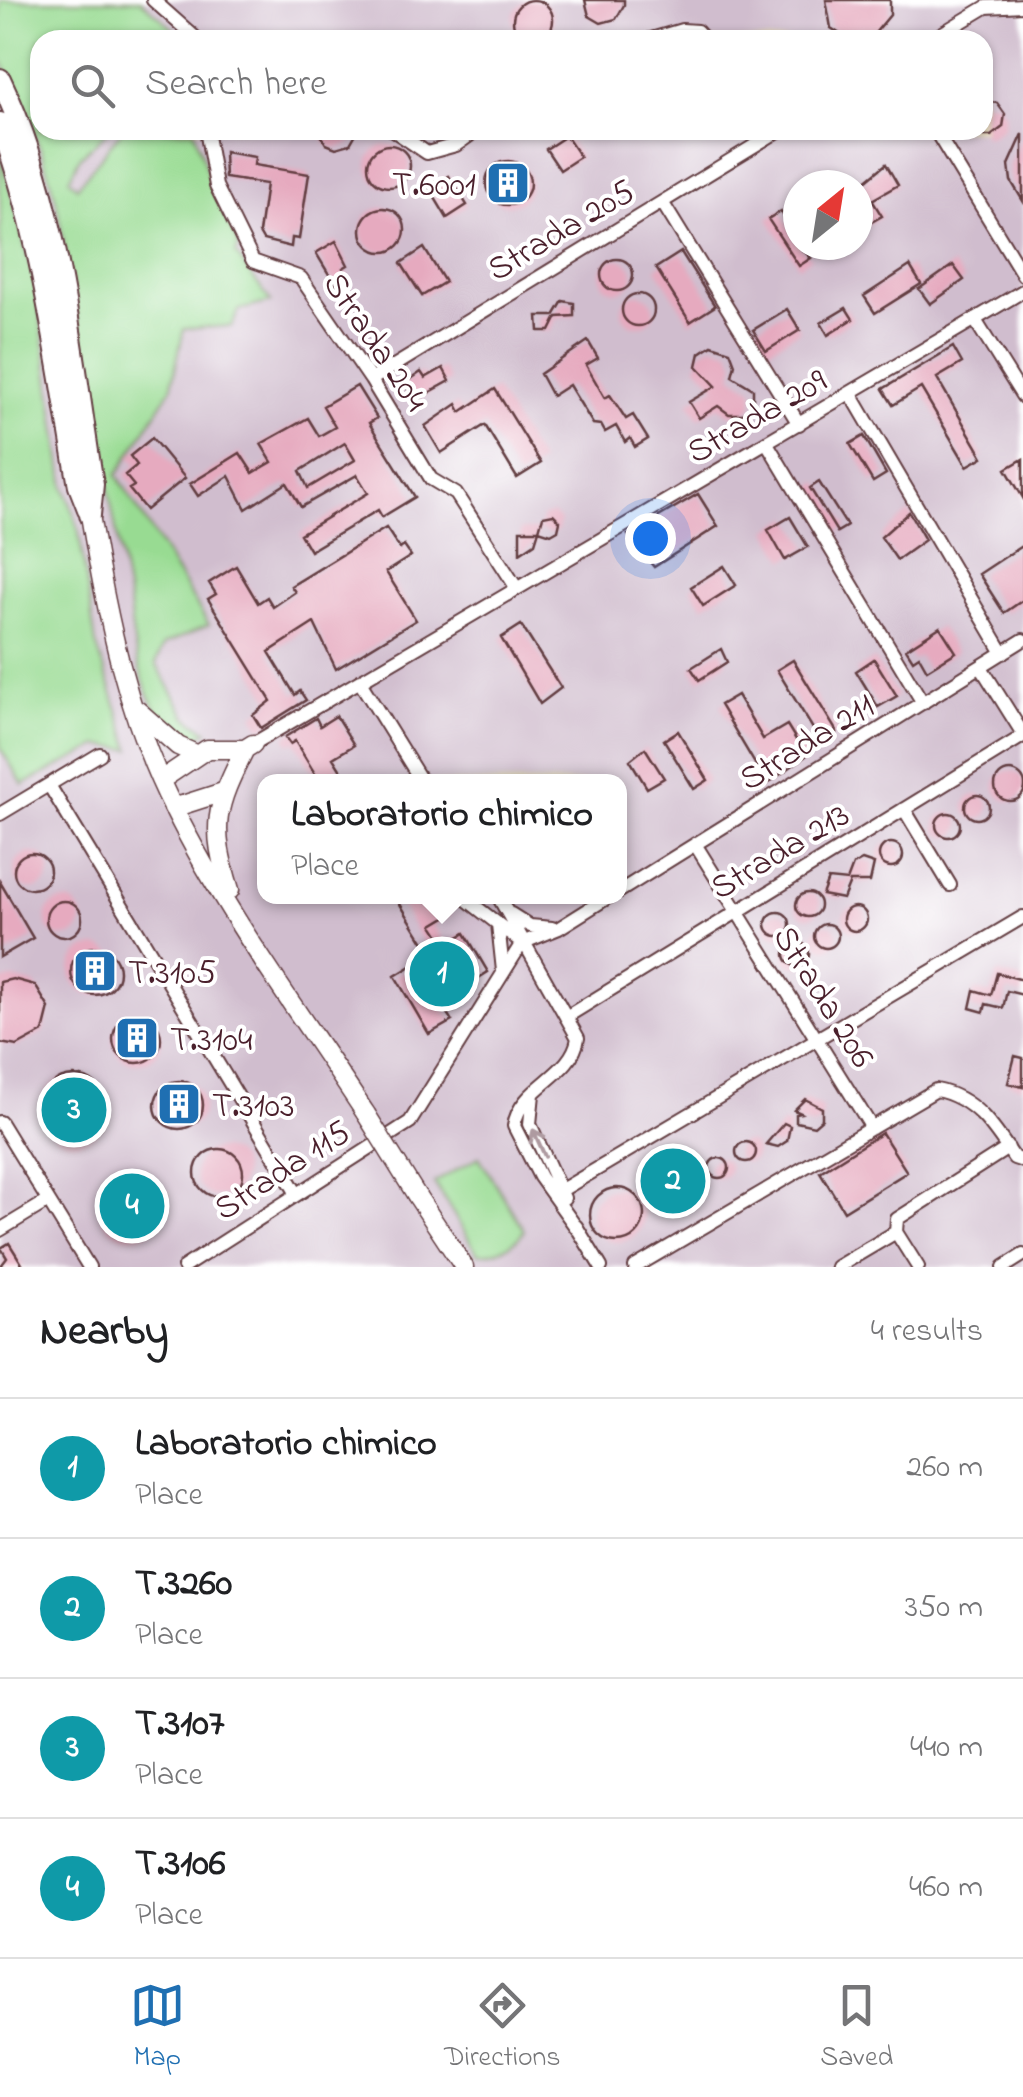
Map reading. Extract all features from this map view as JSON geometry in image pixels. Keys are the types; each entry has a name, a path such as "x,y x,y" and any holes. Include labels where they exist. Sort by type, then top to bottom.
{"highway":[{"path":"0,78 38,175 51,227 93,484 90,516"},
{"path":"0,122 24,189 36,240 79,486 90,516"}],"main road":[{"path":"90,516 109,626 133,706 173,808 239,920 464,1267"},
{"path":"133,706 156,730 196,754"},
{"path":"161,780 206,749 249,746"},
{"path":"239,920 216,846 223,792 249,746"},
{"path":"173,808 223,792"}],"lane":[{"path":"153,0 187,30"},
{"path":"947,30 986,7 1022,9"},
{"name":"Strada 204","path":"208,140 216,186 253,261 300,278 372,380 431,479 456,494 516,588"},
{"path":"407,140 427,154 463,140"},
{"name":"Strada 205","path":"372,380 662,202 754,140"},
{"path":"941,140 1023,275"},
{"path":"662,202 799,424"},
{"name":"Strada 209","path":"249,746 1023,291"},
{"path":"975,320 1023,397"},
{"path":"852,394 1003,653"},
{"path":"767,442 923,703"},
{"name":"Strada 211","path":"627,887 1023,640"},
{"path":"981,667 1023,735"},
{"path":"360,682 417,774"},
{"name":"Strada 213","path":"566,1017 1023,735"},
{"path":"0,814 100,754"},
{"path":"50,784 297,1194"},
{"path":"904,809 950,885"},
{"name":"Strada 206","path":"695,844 872,1128"},
{"path":"474,904 522,943"},
{"path":"503,904 578,1038 577,1046 516,1112 516,1136 601,1267"},
{"path":"503,976 522,943 559,928 597,904"},
{"path":"509,913 530,926 559,928"},
{"path":"560,1191 1023,917"},
{"path":"498,924 503,976"},
{"name":"Strada 115","path":"184,1267 410,1122 503,976"},
{"path":"635,1267 936,1090 956,1094 973,1104 1014,1158 1023,1161"},
{"path":"533,1094 530,1124 578,1230"},
{"path":"0,1122 89,1267"},
{"path":"918,1267 896,1232 897,1219 1008,1148"},
{"path":"0,1230 48,1201"},
{"path":"837,1267 896,1232"},
{"path":"1004,1267 1023,1255"}],"shaded area":[{"path":"0,0 1023,0 1023,1267 0,1267"}],"green space":[{"path":"0,0 141,0 175,30 30,30 30,125 0,56"},
{"path":"37,140 98,140 80,157 69,179 77,187 114,140 197,140 212,188 239,244 236,254 271,302 239,310 232,326 184,329 171,389 117,475 209,625 163,645 156,664 187,717 208,731 183,744 158,714 137,660 56,200"},
{"path":"0,151 36,287 65,488 78,527 96,644 131,749 99,746 23,785 0,748"},
{"path":"479,1157 524,1230 504,1248 478,1254 434,1183"}],"building":[{"path":"585,0 624,0 624,5 616,19 601,23 589,16"},
{"path":"826,0 890,0 890,15 878,30 831,28"},
{"path":"525,2 541,2 551,12 550,30 515,28 515,12"},
{"path":"993,102 1005,114 1003,127 993,134"},
{"path":"1023,134 1023,201 1011,181 1009,165"},
{"path":"324,140 352,140 336,148"},
{"path":"560,140 569,140 580,157 560,170 546,149"},
{"path":"389,145 404,151 410,166 404,181 389,187 374,181 368,166 374,151"},
{"path":"224,152 255,157 254,165 309,174 299,239 292,238 291,247 263,240 259,233 266,184 225,178"},
{"name":"T.6001","path":"508,161 524,167 530,183 524,199 508,205 492,199 486,183 492,167"},
{"path":"886,164 898,185 873,199 873,175"},
{"path":"449,176 467,205 447,218 429,188"},
{"path":"873,202 882,216 873,221"},
{"path":"383,208 399,214 405,230 399,246 383,252 367,246 361,230 367,214"},
{"path":"781,211 783,242 768,219"},
{"path":"336,241 348,265 343,268 349,278 336,286 316,253"},
{"path":"424,248 445,282 422,296 401,263"},
{"path":"681,252 715,306 690,322 656,268"},
{"path":"617,259 629,263 633,275 629,287 617,291 605,287 601,275 605,263"},
{"path":"953,265 964,280 930,304 919,289"},
{"path":"910,266 921,284 875,313 864,296"},
{"path":"638,294 649,299 654,310 649,321 638,326 627,321 622,310 627,299"},
{"path":"563,301 574,303 574,316 557,317 550,331 539,331 538,316 554,316"},
{"path":"846,308 853,319 828,335 821,323"},
{"path":"787,309 800,330 766,351 753,330"},
{"path":"588,341 598,358 586,365 605,398 610,395 626,419 633,415 648,439 635,447 630,438 625,442 616,426 605,432 601,425 593,424 569,385 552,396 540,374"},
{"path":"712,345 730,351 735,364 732,376 753,389 753,405 743,414 729,414 718,406 699,418 689,402 716,386 697,366 700,353"},
{"path":"953,347 962,363 937,378 983,457 967,466 921,388 893,405 883,389"},
{"path":"443,368 450,381 416,400 404,384 421,372 425,378"},
{"path":"357,386 377,418 369,423 415,497 382,517 378,510 310,551 300,534 368,493 357,475 301,507 287,483 246,509 229,476 198,496 190,484 240,453 253,473 272,462 261,444 308,418 319,436 335,427 323,406","holes":["345,443 355,460 308,488 300,471"]},
{"path":"495,389 541,463 517,478 485,425 441,453 425,426 457,404 461,412"},
{"path":"864,436 886,474 873,482 850,444"},
{"path":"152,438 185,478 146,510 129,489 134,486 125,475 137,465 130,456"},
{"path":"1023,459 1023,498 1006,469"},
{"path":"819,482 847,526 837,532 810,488"},
{"path":"698,494 718,526 654,567 628,535"},
{"path":"909,512 925,540 897,560 881,537"},
{"path":"553,514 560,521 558,530 551,534 539,530 543,516"},
{"path":"790,517 808,547 785,560 768,530"},
{"path":"386,528 400,549 404,546 411,556 386,572 416,620 336,669 314,623 269,652 295,695 300,691 306,700 261,728 253,715 271,701 208,599 216,594 209,583 236,566 258,603 267,597 273,607 295,592 291,586"},
{"path":"520,530 539,530 535,543 520,553"},
{"path":"1023,545 1023,600 1004,613 979,574"},
{"path":"724,566 736,585 703,606 691,587"},
{"path":"521,625 561,688 540,704 501,638"},
{"path":"940,627 956,652 927,670 919,656 913,660 906,649"},
{"path":"721,649 727,662 699,680 691,668"},
{"path":"874,659 897,696 878,707 856,671"},
{"path":"793,660 837,732 821,742 777,670"},
{"path":"737,695 763,739 787,725 806,756 767,784 720,705"},
{"path":"336,716 354,745 333,758 343,774 315,774 295,741 290,744 285,737 316,718 320,726"},
{"path":"678,731 708,780 694,789 664,740"},
{"path":"645,748 664,778 647,788 630,760"},
{"path":"1010,771 1021,775 1021,797 1010,801 999,797 995,786 999,775"},
{"path":"977,795 989,807 977,819 965,807"},
{"path":"948,813 960,825 948,837 936,825"},
{"path":"891,843 903,855 891,867 879,855"},
{"path":"32,853 45,858 50,871 45,884 32,889 19,884 14,871 19,858"},
{"path":"862,860 874,864 870,882 850,882 843,899 822,895 828,879 847,881 853,865"},
{"path":"0,882 33,938 0,957"},
{"path":"808,893 820,905 808,917 796,905"},
{"path":"64,901 77,906 82,919 77,932 64,937 51,932 46,919 51,906"},
{"path":"400,904 445,904 451,914 433,925 446,945 465,933 488,972 440,1002 452,1021 429,1034 395,976 431,954"},
{"path":"855,907 867,919 855,931 843,919"},
{"path":"778,912 790,924 778,936 766,924"},
{"path":"826,924 838,936 826,948 814,936"},
{"path":"797,942 809,954 797,966 785,954"},
{"name":"T.3105","path":"95,947 112,954 119,971 112,988 95,995 78,988 71,971 78,954"},
{"path":"997,973 1023,980 1023,995 1007,991 1003,1008 986,1004 984,1012 970,1008 974,990 991,995"},
{"path":"13,979 35,985 49,1008 43,1032 17,1046 0,1043 0,982"},
{"name":"T.3104","path":"137,1015 154,1022 161,1039 154,1056 137,1063 120,1056 113,1039 120,1022"},
{"path":"1015,1056 1023,1058 1023,1087 1008,1083"},
{"path":"74,1076 97,1086 107,1109 97,1132 74,1142 51,1132 41,1109 51,1086"},
{"name":"T.3103","path":"179,1081 196,1088 203,1105 196,1122 179,1129 162,1122 155,1105 162,1088"},
{"path":"805,1099 822,1108 822,1119 814,1126 796,1122 796,1114 801,1113 794,1110"},
{"path":"784,1123 790,1126 787,1141 778,1147 766,1144"},
{"path":"882,1133 907,1172 844,1211 820,1172"},
{"path":"746,1142 756,1152 746,1162 736,1152"},
{"path":"219,1149 236,1156 243,1173 236,1190 219,1197 202,1190 195,1173 202,1156"},
{"path":"673,1155 692,1163 700,1182 692,1201 673,1209 654,1201 646,1182 654,1163"},
{"path":"719,1158 729,1168 719,1178 709,1168"},
{"path":"132,1171 155,1181 165,1204 155,1227 132,1237 109,1227 99,1204 109,1181"},
{"path":"617,1188 636,1196 644,1215 636,1234 617,1242 598,1234 590,1215 598,1196"},
{"path":"9,1243 24,1267 0,1267 7,1258 1,1248"}],"place":[{"name":"T.6001","path":"508,183"},
{"name":"T.3105","path":"95,971"},
{"name":"Laboratorio chimico","path":"442,974"},
{"name":"T.3104","path":"137,1038"},
{"name":"T.3103","path":"179,1104"},
{"name":"T.3107","path":"74,1110"},
{"name":"T.3260","path":"673,1181"},
{"name":"T.3106","path":"132,1206"}]}
